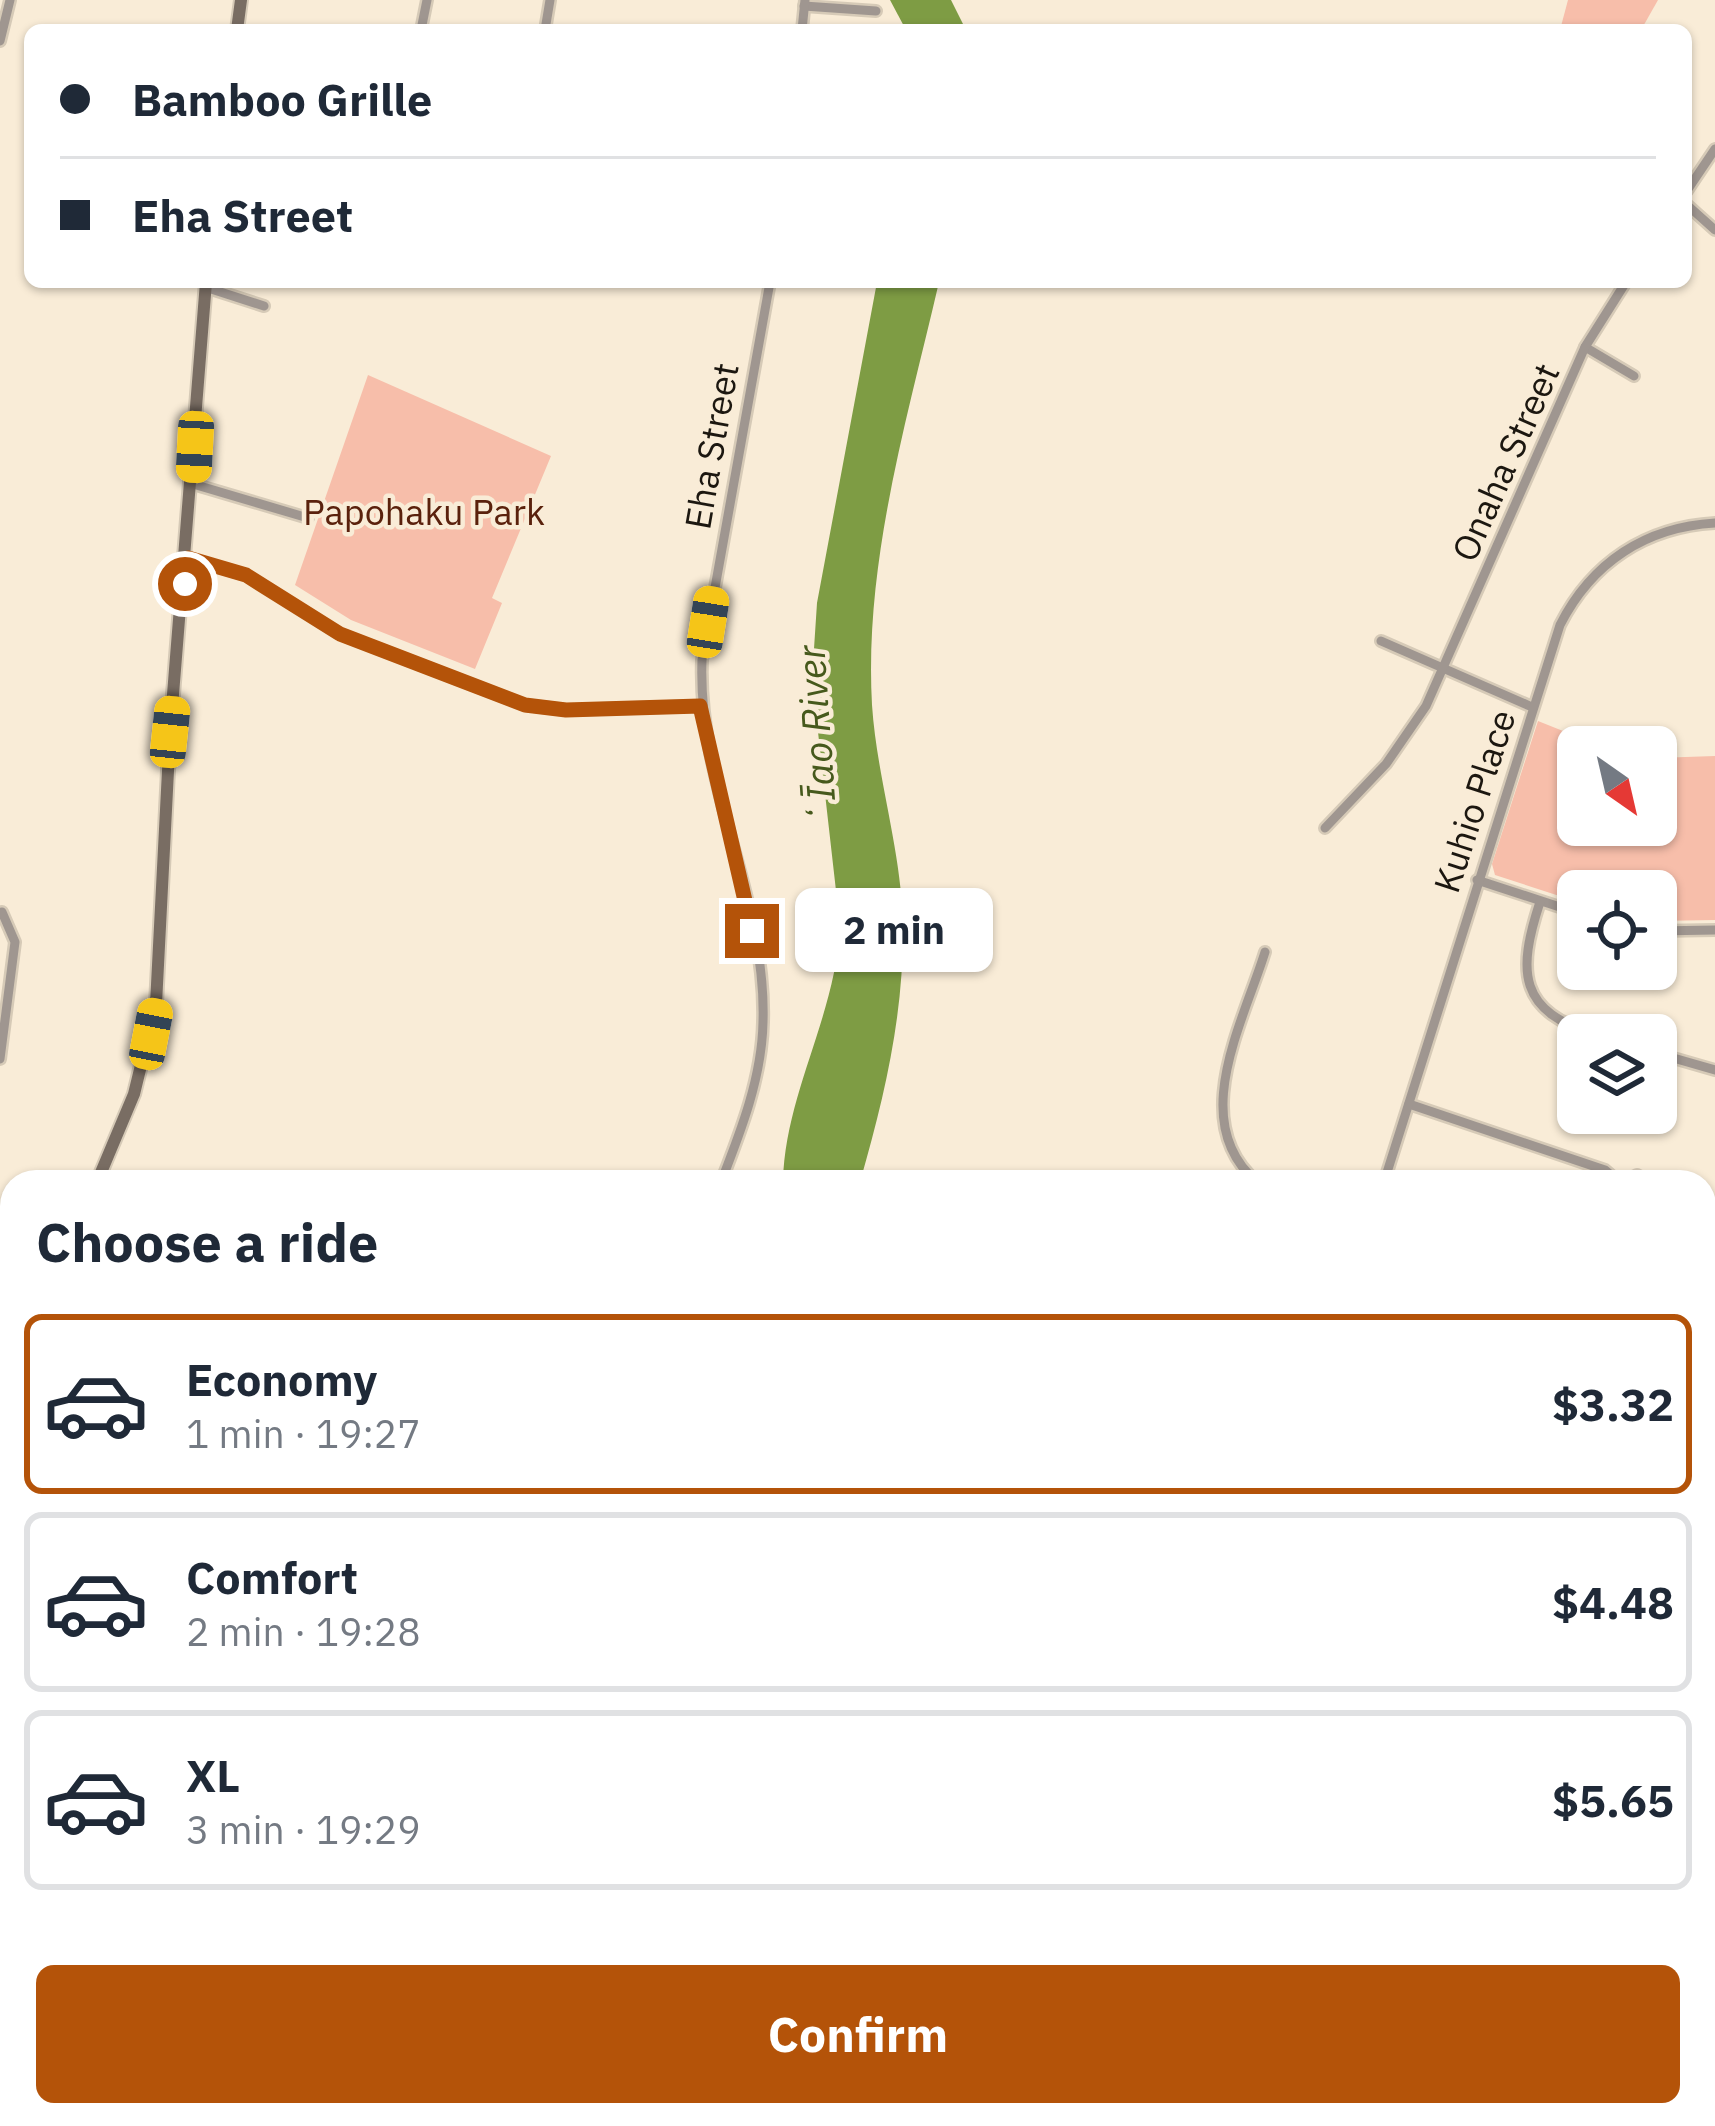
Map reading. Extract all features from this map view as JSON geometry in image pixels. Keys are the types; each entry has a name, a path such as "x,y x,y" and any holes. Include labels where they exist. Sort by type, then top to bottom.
{"street":[{"path":"0,40 10,0"},
{"path":"804,3 876,11"},
{"path":"1692,183 1715,149"},
{"path":"1692,209 1715,230"},
{"path":"102,1170 134,1094 156,1004 170,732 188,558 206,288"},
{"path":"214,288 264,306"},
{"name":"Eha Street","path":"725,1170 758,1066 762,990 700,706 701,660 769,288"},
{"name":"Onaha Street","path":"1325,828 1401,746 1444,668 1585,347 1622,288"},
{"path":"1585,347 1634,376"},
{"path":"193,484 308,518"},
{"name":"Kuhio Place","path":"1388,1170 1560,625 1593,576 1640,541 1714,520"},
{"path":"188,558 246,575 340,634 525,705 566,710 700,706"},
{"path":"1381,641 1532,707"},
{"path":"1478,880 1557,907"},
{"path":"1540,902 1525,954 1529,986 1557,1019"},
{"path":"0,1059 15,942 2,912"},
{"path":"1677,931 1715,930"},
{"path":"1248,1170 1228,1143 1221,1101 1265,952"},
{"path":"1677,1058 1715,1070"},
{"path":"1409,1104 1605,1170"}],"green space":[{"path":"1568,0 1658,0 1644,24 1562,24"},
{"name":"Papohaku Park","path":"368,375 551,456 492,598 502,603 475,669 351,620 295,585"},
{"path":"1538,721 1557,729 1557,846 1677,846 1677,757 1715,756 1715,920 1677,921 1677,870 1557,870 1557,895 1495,875 1492,864"}],"shaded area":[{"path":"890,0 951,0 963,24 903,24"},
{"path":"876,288 938,288 890,492 875,598 872,705 895,846 903,931 896,1027 863,1170 784,1170 792,1117 830,991 840,926 812,679 817,603"}],"route":[{"path":"185,584 188,558 224,566 340,634 525,705 566,710 700,706 752,931"}],"water label":[{"name":"ʻĪao River","path":"816,735"}]}
